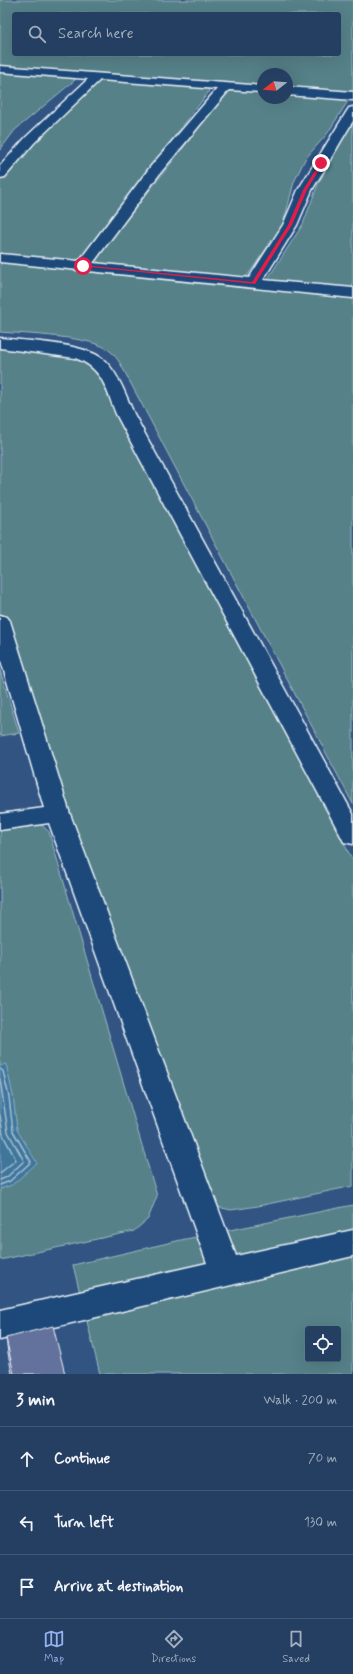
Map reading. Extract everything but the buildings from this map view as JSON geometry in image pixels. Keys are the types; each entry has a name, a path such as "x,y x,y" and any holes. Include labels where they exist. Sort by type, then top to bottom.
{"street":[{"path":"0,69 257,89"},
{"path":"0,174 30,140 98,76"},
{"path":"83,266 156,169 226,86"},
{"path":"293,91 353,96"},
{"path":"253,283 290,225 305,190 353,110"},
{"path":"0,258 353,293"},
{"path":"0,344 62,350 97,362 106,373 126,414 353,836"},
{"path":"0,621 58,814 226,1272"},
{"path":"0,822 58,814"},
{"path":"0,1326 353,1243"}],"green space":[{"path":"0,0 353,0 353,94 293,89 293,68 257,68 257,87 0,66"},
{"path":"0,71 68,76 74,78 75,80 15,130 0,150"},
{"path":"94,80 203,87 209,89 208,93 81,258 74,261 0,254 0,171"},
{"path":"228,91 257,92 257,104 293,104 293,94 342,98 348,101 327,134 305,159 294,182 283,225 247,276 240,279 101,264 97,261 96,258"},
{"path":"353,121 353,289 267,280 303,224 318,184"},
{"path":"0,262 353,296 353,804 120,363 110,351 102,346 89,342 41,335 0,332"},
{"path":"0,338 46,341 70,345 89,353 102,366 353,861 353,1186 258,1206 231,1210 205,1204 0,621"},
{"path":"0,670 19,733 0,736"},
{"path":"0,813 27,816 38,822 49,832 157,1196 148,1219 134,1231 0,1260 0,1189 12,1185 36,1163 17,1130 13,1096 6,1065 0,1066"},
{"path":"353,1205 353,1374 100,1374 73,1265 181,1240"}],"water":[{"path":"6,1064 13,1096 17,1130 37,1163 12,1185 0,1189 0,1066"}],"route":[{"path":"83,266 253,283 290,225 305,190 321,163"}]}
